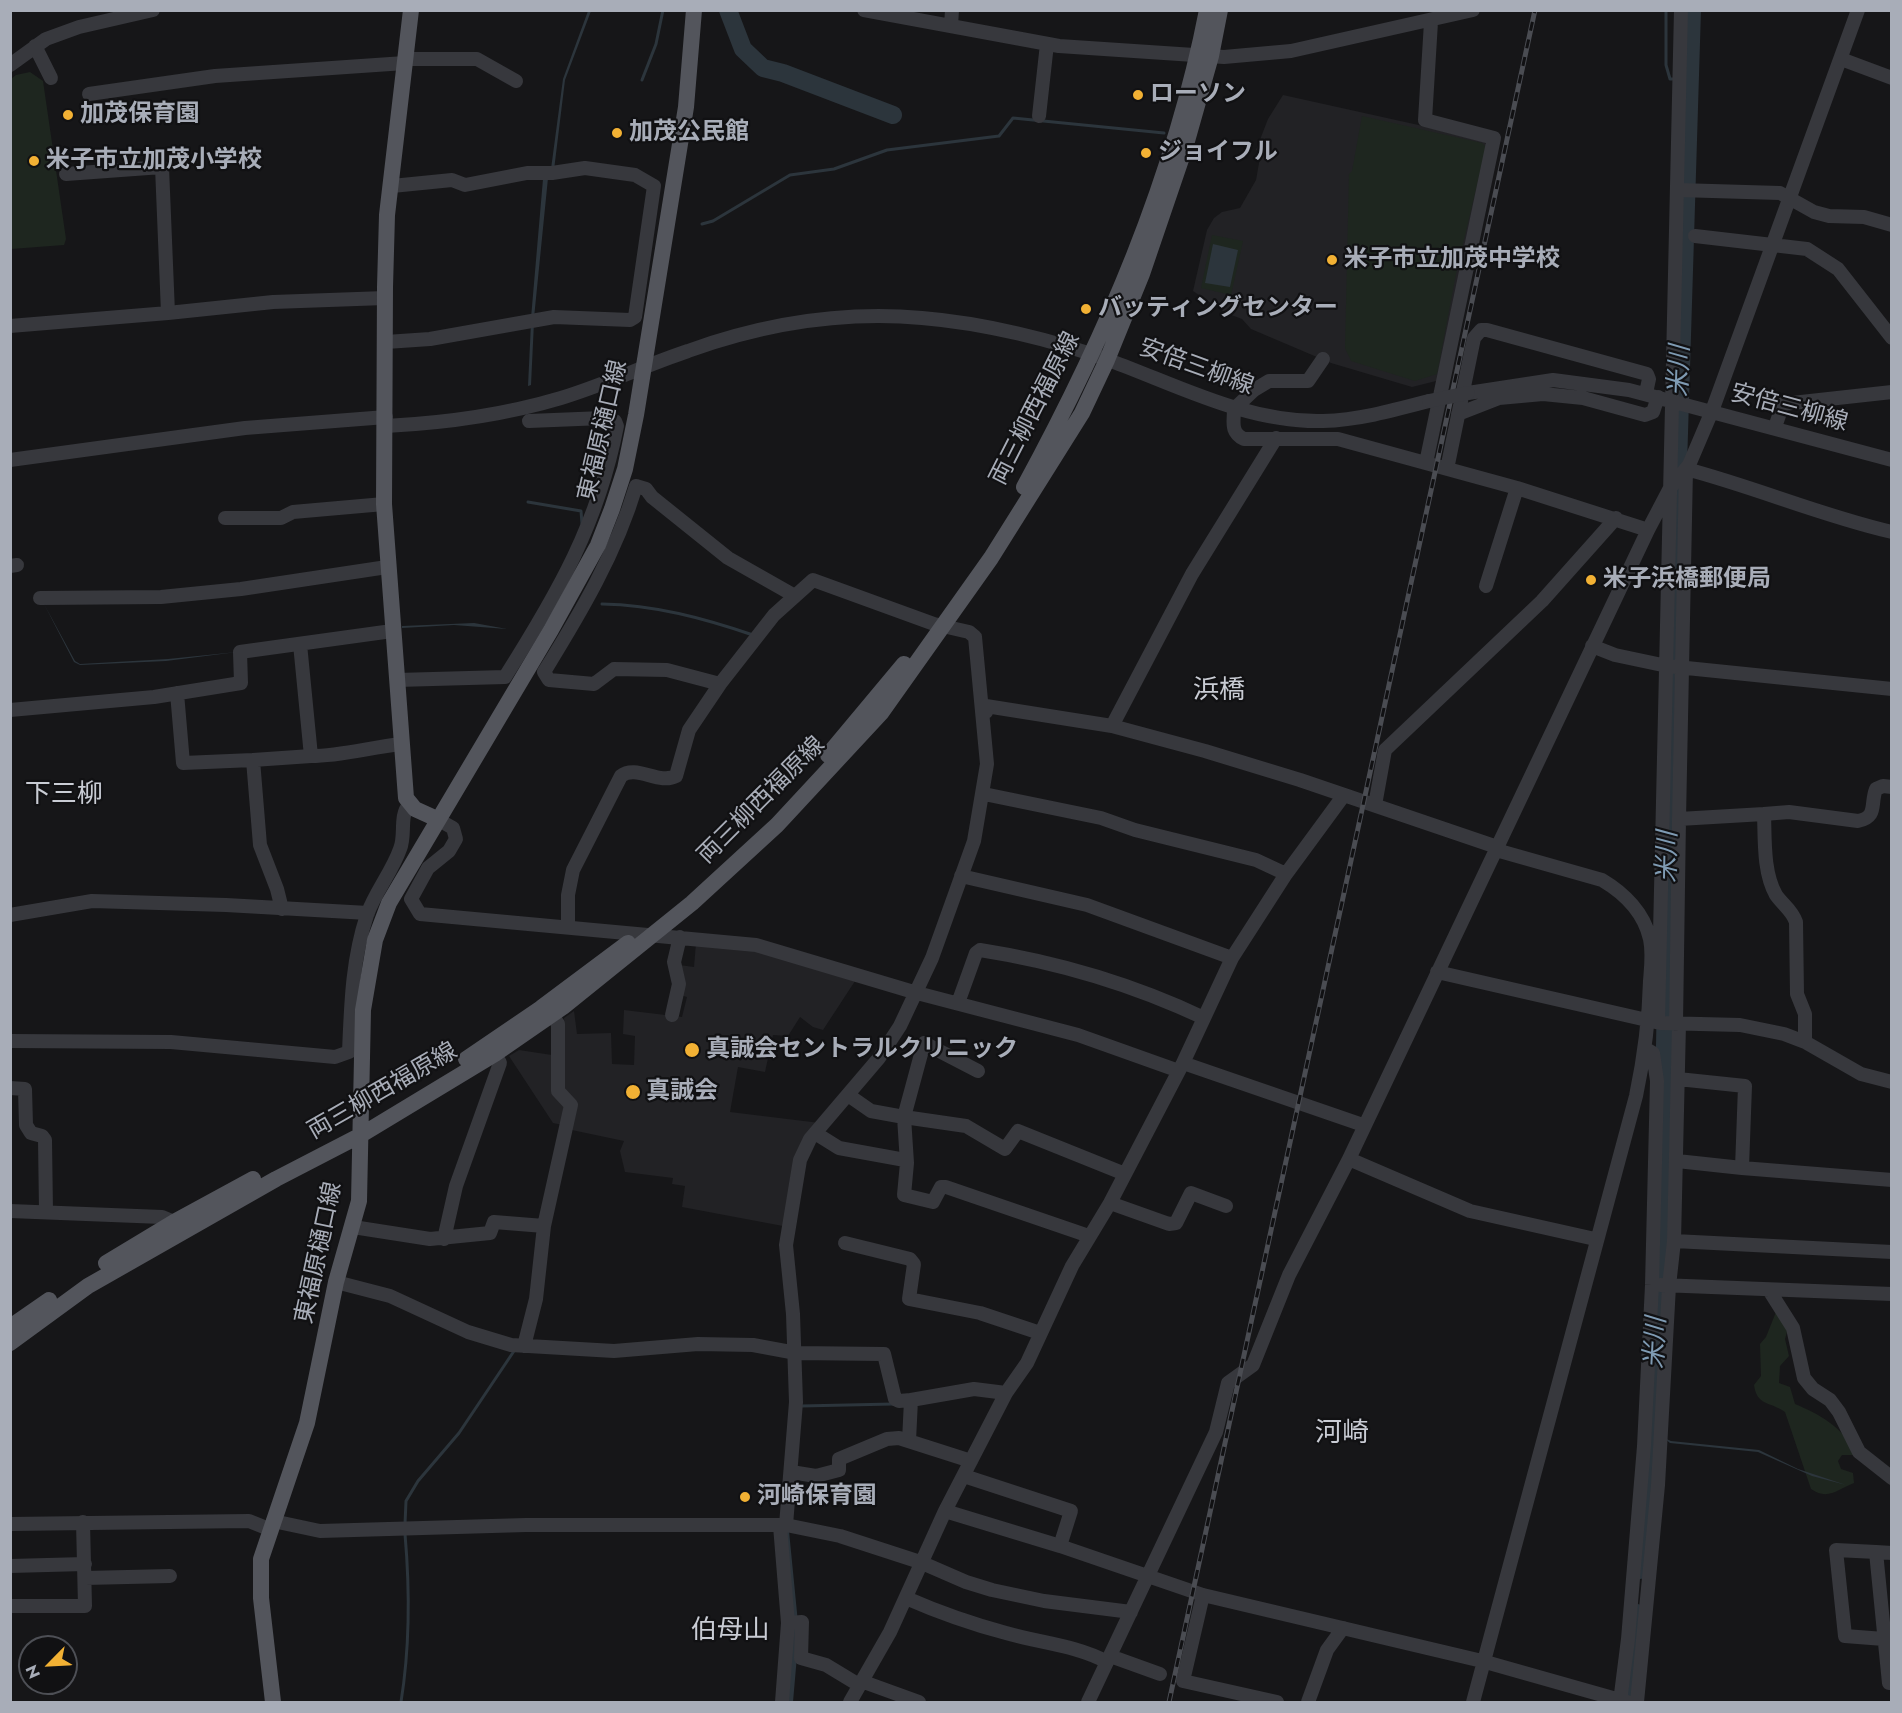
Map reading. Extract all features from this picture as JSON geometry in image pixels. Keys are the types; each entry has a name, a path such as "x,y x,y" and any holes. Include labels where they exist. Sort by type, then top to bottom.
{"main road":[{"path":"411,10 387,215 384,504 406,798 410,805 437,819"},
{"name":"東福原樋口線","path":"273,1702 260,1575 271,1525 307,1423 336,1282 359,1201 363,1010 375,940 389,903 585,571 602,536 625,469 686,107 694,10"},
{"name":"両三柳西福原線","path":"1205,55 1207,10"},
{"name":"両三柳西福原線","path":"10,1327 174,1222 361,1128 506,1033 692,903 777,825 881,713 1082,413 1100,358 1150,254 1185,148 1205,55 1220,10"},
{"name":"両三柳西福原線","path":"10,1343 88,1286 361,1128 495,1054 552,1015 647,934"}],"street":[{"path":"10,65 46,39 79,27 153,10"},
{"path":"951,26 952,10"},
{"path":"870,11 1047,44 1166,55 1205,55 1291,51 1431,22 1473,10"},
{"path":"1473,1702 1595,1239 1636,1096 1646,1049 1666,1023 1679,819 1673,667 1670,487 1684,190 1681,10"},
{"path":"1088,1702 1216,1432 1228,1383 1253,1365 1289,1275 1348,1160 1648,530 1670,487 1685,471 1712,411 1858,10"},
{"path":"1426,463 1494,138 1425,120 1431,22"},
{"path":"1039,116 1047,44"},
{"path":"35,46 51,78"},
{"path":"90,94 215,76 405,61 477,59 516,81"},
{"path":"1841,59 1892,78"},
{"path":"66,174 162,167 168,313"},
{"path":"386,342 430,339 554,317 630,320 635,317 639,297 654,186 651,182 635,175 604,169 527,173 465,185 452,180 392,186"},
{"path":"1684,190 1780,193 1815,213 1864,218 1892,225"},
{"path":"650,219 667,220"},
{"path":"1695,236 1807,249 1838,269 1892,338"},
{"path":"10,326 273,302 385,298"},
{"name":"安倍三柳線","path":"10,460 245,428 504,413 565,397 719,340 771,327 867,316 949,321 1100,358 1234,409 1323,421 1393,411 1468,393 1554,380 1652,395 1892,460"},
{"path":"1448,469 1458,414 1474,339 1481,330 1647,374 1653,412 1645,415 1582,398 1543,394 1499,398 1458,414"},
{"path":"1323,359 1308,381 1269,381 1254,390 1234,409 1233,429 1237,435 1244,439 1338,439 1517,488 1648,530"},
{"path":"1775,427 1783,404 1892,392"},
{"path":"529,421 609,418 615,421 617,426 603,489 583,541 585,571 544,672 549,680 594,684 614,669 667,670 720,684"},
{"path":"1112,726 1192,574 1276,438"},
{"path":"1685,471 1746,485 1892,532"},
{"path":"1666,1023 1673,667 1685,471"},
{"path":"397,680 505,677 627,517 636,486 646,489 667,510 728,558 795,596"},
{"path":"1486,586 1517,488"},
{"path":"225,518 281,518 293,512 384,504"},
{"path":"1375,805 1385,750 1542,601 1616,518"},
{"path":"40,598 161,597 242,589 387,567"},
{"path":"568,927 568,895 573,870 621,776 629,772 666,779 676,776 689,730 720,684 774,615 813,580 940,625 969,632 975,637 987,764 984,794 974,841 917,993 900,1026 879,1058 815,1133 800,1160 786,1245 796,1353 796,1402 791,1472 783,1526 793,1623 782,1702"},
{"path":"10,710 177,693 241,683 240,652 392,631"},
{"path":"300,644 311,756"},
{"path":"1592,646 1673,667 1892,690"},
{"path":"177,693 183,763 339,756 358,749 402,744"},
{"path":"983,712 986,712 986,706 1112,726 1215,754 1375,805 1497,849 1602,880 1617,889 1630,902 1650,940 1678,1079 1674,1241 1669,1286 1658,1485 1626,1701"},
{"path":"253,760 259,837 282,909"},
{"path":"1679,819 1789,812 1858,820 1868,819 1873,814 1876,789 1883,786 1892,787"},
{"path":"984,794 1101,818 1135,830 1256,860 1286,874"},
{"path":"850,1702 890,1632 945,1511 971,1461 1006,1394 1027,1363 1089,1236 1110,1203 1181,1067 1232,958 1286,874 1344,795"},
{"path":"10,1041 171,1042 335,1057 349,1052 352,983 368,914 401,847 405,810 410,805"},
{"path":"1764,814 1767,861 1771,881 1776,895 1796,922 1797,994 1804,1014 1805,1042"},
{"path":"437,819 453,828 456,839 448,851 428,868 411,898 420,914 756,945 917,993 1078,1035 1363,1125"},
{"path":"961,876 1087,905 1232,958"},
{"path":"10,915 92,901 226,904 368,914"},
{"path":"672,1015 679,984 674,962 680,938"},
{"path":"958,1003 976,953 980,950 1074,970 1161,998 1204,1018"},
{"path":"1437,972 1666,1023 1740,1024 1784,1034 1805,1042 1861,1074 1892,1082"},
{"path":"524,1346 536,1299 544,1226 568,1103 558,1091 558,1024 552,1015"},
{"path":"978,1071 924,1043 904,1117 904,1195 933,1202 941,1187 946,1187 1089,1236"},
{"path":"1626,1701 1628,1639 1644,1446 1652,1285 1657,1081 1653,1053 1646,1049"},
{"path":"444,1239 456,1186 500,1063 495,1054"},
{"path":"1678,1079 1745,1086 1742,1168"},
{"path":"10,1088 25,1089 26,1125 31,1133 42,1136 45,1140 46,1211"},
{"path":"848,1095 871,1111 966,1126 1005,1149 1018,1131 1125,1174"},
{"path":"815,1133 839,1148 905,1160"},
{"path":"1348,1160 1470,1212 1595,1239"},
{"path":"1677,1161 1892,1180"},
{"path":"1110,1203 1169,1224 1176,1223 1180,1218 1191,1193 1226,1206"},
{"path":"10,1211 162,1217 174,1222"},
{"path":"352,1227 444,1239 490,1233 494,1222 544,1226"},
{"path":"1674,1241 1892,1252"},
{"path":"845,1243 910,1259 914,1264 909,1299 980,1313 1040,1333"},
{"path":"336,1282 390,1296 468,1332 511,1345 614,1351 698,1344 753,1345 796,1353 884,1354 895,1399 899,1401 974,1389 1006,1394"},
{"path":"1652,1285 1892,1294"},
{"path":"1769,1290 1793,1328 1804,1378 1814,1389 1830,1400 1839,1412 1859,1452 1892,1478"},
{"path":"909,1441 911,1400"},
{"path":"791,1472 816,1476 839,1470 839,1459 887,1439 899,1438 971,1461"},
{"path":"964,1476 1071,1511 1060,1546"},
{"path":"945,1511 1060,1546 1203,1595 1482,1661 1626,1701"},
{"path":"10,1524 249,1521 320,1531 538,1525 783,1526 840,1536 921,1562 966,1582 992,1590 1044,1601 1131,1612"},
{"path":"10,1606 85,1606 83,1522"},
{"path":"1884,1639 1845,1636 1836,1550 1892,1553"},
{"path":"1876,1552 1889,1683 1892,1683"},
{"path":"10,1566 170,1576"},
{"path":"1203,1595 1183,1681 1277,1702"},
{"path":"906,1598 1005,1633 1066,1646 1160,1674"},
{"path":"793,1623 802,1622 801,1658 826,1665 860,1683 919,1702"},
{"path":"1308,1702 1327,1650 1343,1628"}],"shaded area":[{"path":"588,11 591,11 565,80 554,170 551,169 563,79"},
{"name":"米子市立加茂小学校","path":"30,72 43,81 66,239 64,245 11,249 11,79 16,75"},
{"name":"米子市立加茂中学校","path":"1283,95 1423,126 1484,142 1488,146 1440,380 1412,387 1331,363 1251,329 1242,319 1226,313 1193,291 1207,230 1214,218 1222,212 1240,208 1256,180 1261,152 1256,150 1268,119"},
{"path":"1362,116 1482,143 1486,147 1457,269 1437,374 1415,381 1351,361 1345,348 1349,174 1352,171"},
{"path":"548,178 534,318 531,318 543,179"},
{"path":"1212,235 1243,241 1231,295 1201,288"},
{"path":"1213,244 1238,250 1230,287 1205,283"},
{"path":"534,322 531,385 528,386 531,323"},
{"path":"44,604 75,661 80,664 237,652 166,661 80,665 74,662"},
{"path":"474,623 507,629 454,625 402,628 402,626"},
{"name":"真誠会","path":"696,943 757,950 857,978 823,1030 813,1027 800,1017 788,1036 773,1035 765,1072 738,1067 730,1112 820,1123 783,1226 682,1207 685,1186 672,1184 673,1178 625,1172 620,1151 624,1141 567,1129 568,1126 553,1123 509,1056 519,1050 565,1057 564,1018 574,1011 577,1034 611,1033 612,1064 634,1065 635,1036 623,1034 624,1010 682,1017 687,997 680,995 679,965 694,967"},
{"path":"790,1224 793,1225 790,1252 800,1333 801,1387 800,1431 789,1531 799,1633 793,1702 784,1702 790,1629 782,1529 787,1530 799,1396 797,1336 789,1256"},
{"path":"1776,1312 1788,1328 1785,1339 1789,1356 1780,1366 1779,1383 1790,1387 1795,1404 1822,1417 1837,1428 1855,1452 1853,1455 1842,1455 1838,1461 1841,1469 1853,1473 1854,1483 1833,1493 1823,1494 1811,1489 1785,1412 1761,1400 1756,1392 1754,1385 1761,1376 1760,1344 1766,1337"},
{"path":"1664,1438 1671,1441 1759,1450 1798,1469 1846,1485 1812,1476 1758,1452 1670,1443"}],"waterway":[{"path":"642,80 656,44 663,10"},
{"path":"728,10 743,49 763,68 783,73 893,115"},
{"path":"1666,10 1666,65 1670,79 1674,79"},
{"name":"米川","path":"1640,1570 1651,1461 1661,1254 1673,628 1692,10"},
{"path":"702,224 713,221 790,175 834,169 887,150 999,136 1013,118 1164,133"},
{"path":"528,502 581,511 582,524"},
{"path":"602,604 641,607 679,614 753,635"},
{"path":"405,1524 406,1501 418,1481 459,1433 514,1351"},
{"path":"801,1406 893,1404"},
{"path":"401,1702 408,1618 405,1534"},
{"name":"米川","path":"1629,1702 1637,1613"}],"railway":[{"path":"1169,1702 1535,10"}],"place":[{"name":"ローソン","path":"1138,95"},
{"name":"加茂保育園","path":"68,115"},
{"name":"加茂公民館","path":"617,133"},
{"name":"ジョイフル","path":"1146,153"},
{"name":"米子市立加茂小学校","path":"34,161"},
{"name":"米子市立加茂中学校","path":"1332,260"},
{"name":"バッティングセンター","path":"1086,309"},
{"name":"米子浜橋郵便局","path":"1591,580"},
{"name":"真誠会セントラルクリニック","path":"692,1050"},
{"name":"真誠会","path":"633,1092"},
{"name":"河崎保育園","path":"745,1497"}],"district":[{"name":"浜橋","path":"1219,692"},
{"name":"下三柳","path":"64,796"},
{"name":"河崎","path":"1342,1434"},
{"name":"伯母山","path":"730,1632"}]}
